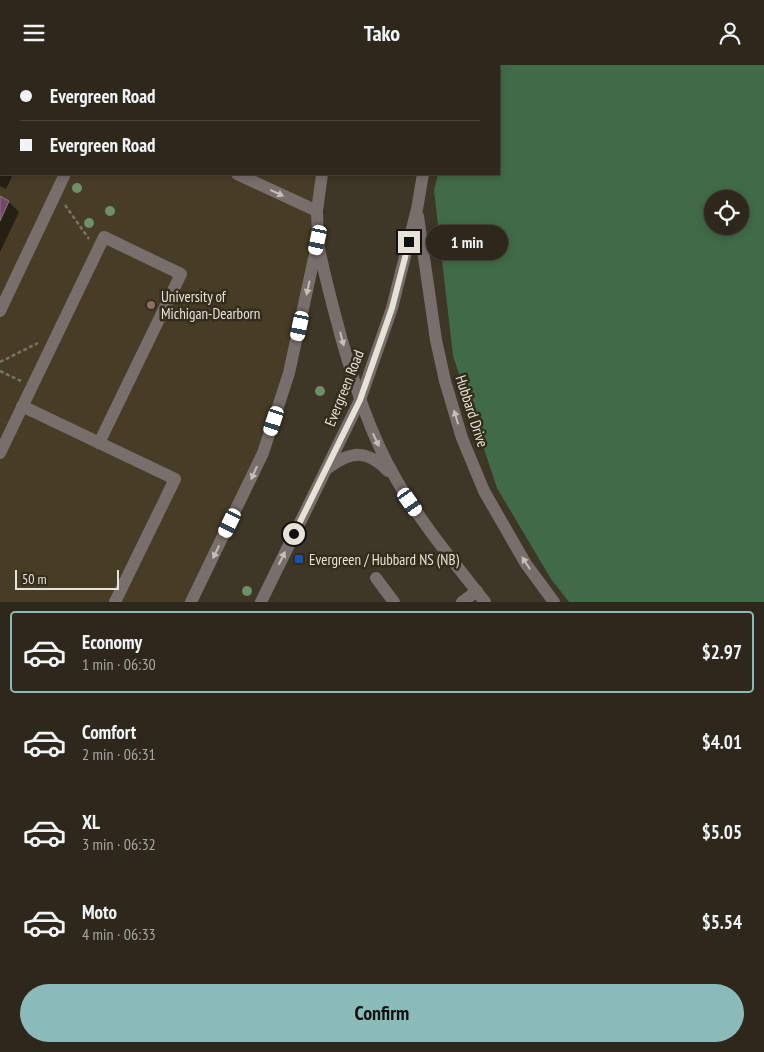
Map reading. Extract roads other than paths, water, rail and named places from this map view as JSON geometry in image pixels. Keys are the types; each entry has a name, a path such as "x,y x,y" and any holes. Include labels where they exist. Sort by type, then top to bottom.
{"street":[{"path":"0,311 65,175"},
{"path":"239,175 317,211"},
{"path":"322,175 317,211 318,240 326,281 360,400 375,437 396,479 430,531 485,602"},
{"name":"Evergreen Road","path":"261,602 360,400 392,308 417,209 423,175"},
{"name":"Hubbard Drive","path":"417,209 436,340 445,381 462,438 484,491 526,564 554,602"},
{"path":"0,453 104,237 181,274 100,443"},
{"path":"191,602 263,453 289,373 318,240"},
{"path":"22,406 175,479 115,602"},
{"path":"326,469 340,459 355,454 369,456 380,462 396,479"},
{"path":"376,578 394,602"},
{"path":"200,584 202,602"},
{"path":"462,602 477,591"}],"place":[{"name":"University of Michigan-Dearborn","path":"151,305"},
{"name":"Evergreen / Hubbard NS (NB)","path":"299,559"}]}
